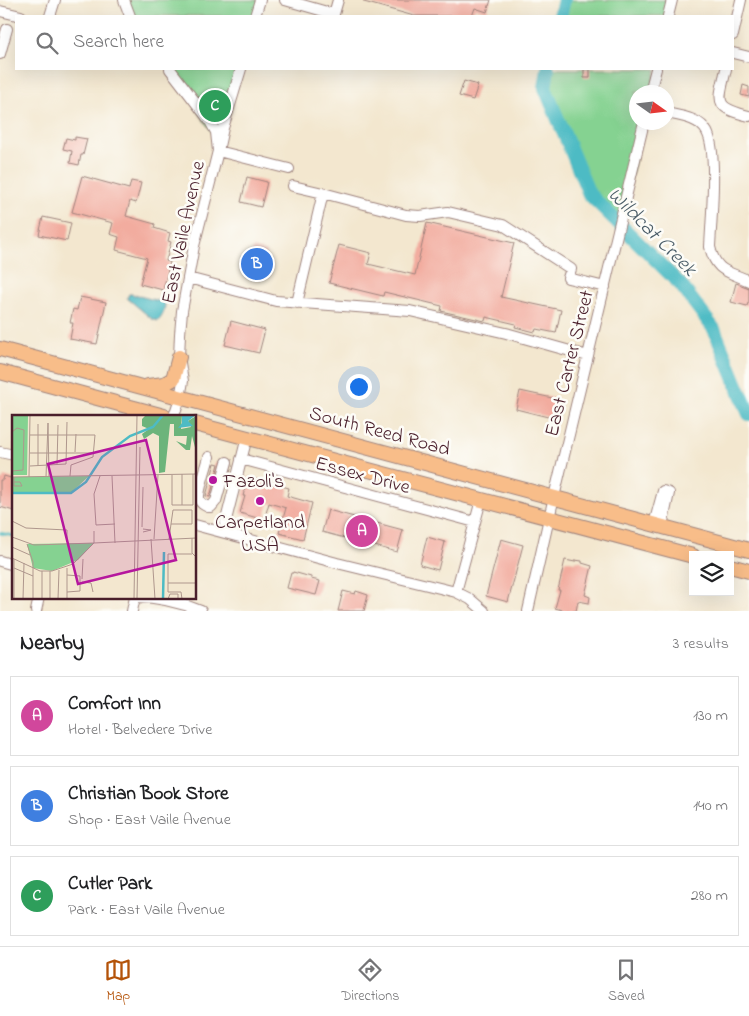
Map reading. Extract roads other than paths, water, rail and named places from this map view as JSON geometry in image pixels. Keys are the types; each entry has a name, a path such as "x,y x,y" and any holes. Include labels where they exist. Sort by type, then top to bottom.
{"main road":[{"name":"South Reed Road","path":"0,349 749,550"},
{"path":"137,386 164,384 173,378 179,357"},
{"path":"0,372 160,415"},
{"name":"South Reed Road","path":"198,427 247,438 689,555"},
{"path":"734,567 749,571"}],"street":[{"path":"50,15 55,0"},
{"path":"124,0 130,15"},
{"path":"255,15 260,0"},
{"path":"285,0 334,14 338,0"},
{"path":"668,15 672,0"},
{"path":"734,31 740,0 749,2"},
{"path":"0,11 17,15"},
{"path":"0,54 8,29"},
{"path":"734,53 749,57"},
{"name":"East Vaile Avenue","path":"171,70 210,120 216,132 218,151 194,246 182,311 179,357 183,381 174,415"},
{"path":"241,70 218,151 289,169"},
{"path":"652,85 656,70"},
{"path":"726,70 720,98 722,104 725,108 736,113 749,116"},
{"path":"674,115 690,118 708,132 712,149 713,176 711,253 714,260 724,271 748,278"},
{"name":"East Carter Street","path":"528,611 548,518 642,130"},
{"path":"293,186 406,215 420,216 448,212 503,225 571,269 568,278 604,287"},
{"path":"297,303 323,193"},
{"path":"188,278 276,300 410,311 504,332 588,356"},
{"path":"223,532 247,438"},
{"path":"209,457 199,499 201,503 208,507 216,502 227,462"},
{"name":"Essex Drive","path":"241,460 475,522"},
{"path":"456,592 481,500"},
{"path":"196,525 456,592 470,599 484,611"},
{"path":"36,611 39,598"},
{"path":"132,611 135,598"},
{"path":"154,598 185,604 201,611"}],"water":[{"path":"129,294 165,303 160,319 158,321 152,319 127,298"}],"waterway":[{"name":"Wildcat Creek","path":"560,15 564,0"},
{"name":"Wildcat Creek","path":"548,70 545,88 589,194 680,284 714,329 749,414"},
{"path":"0,533 12,536"}],"place":[{"name":"Cutler Park","path":"215,106"},
{"name":"Christian Book Store","path":"257,264"},
{"name":"Fazoli's","path":"213,480"},
{"name":"Carpetland USA","path":"260,501"},
{"name":"Comfort Inn","path":"362,531"}]}
